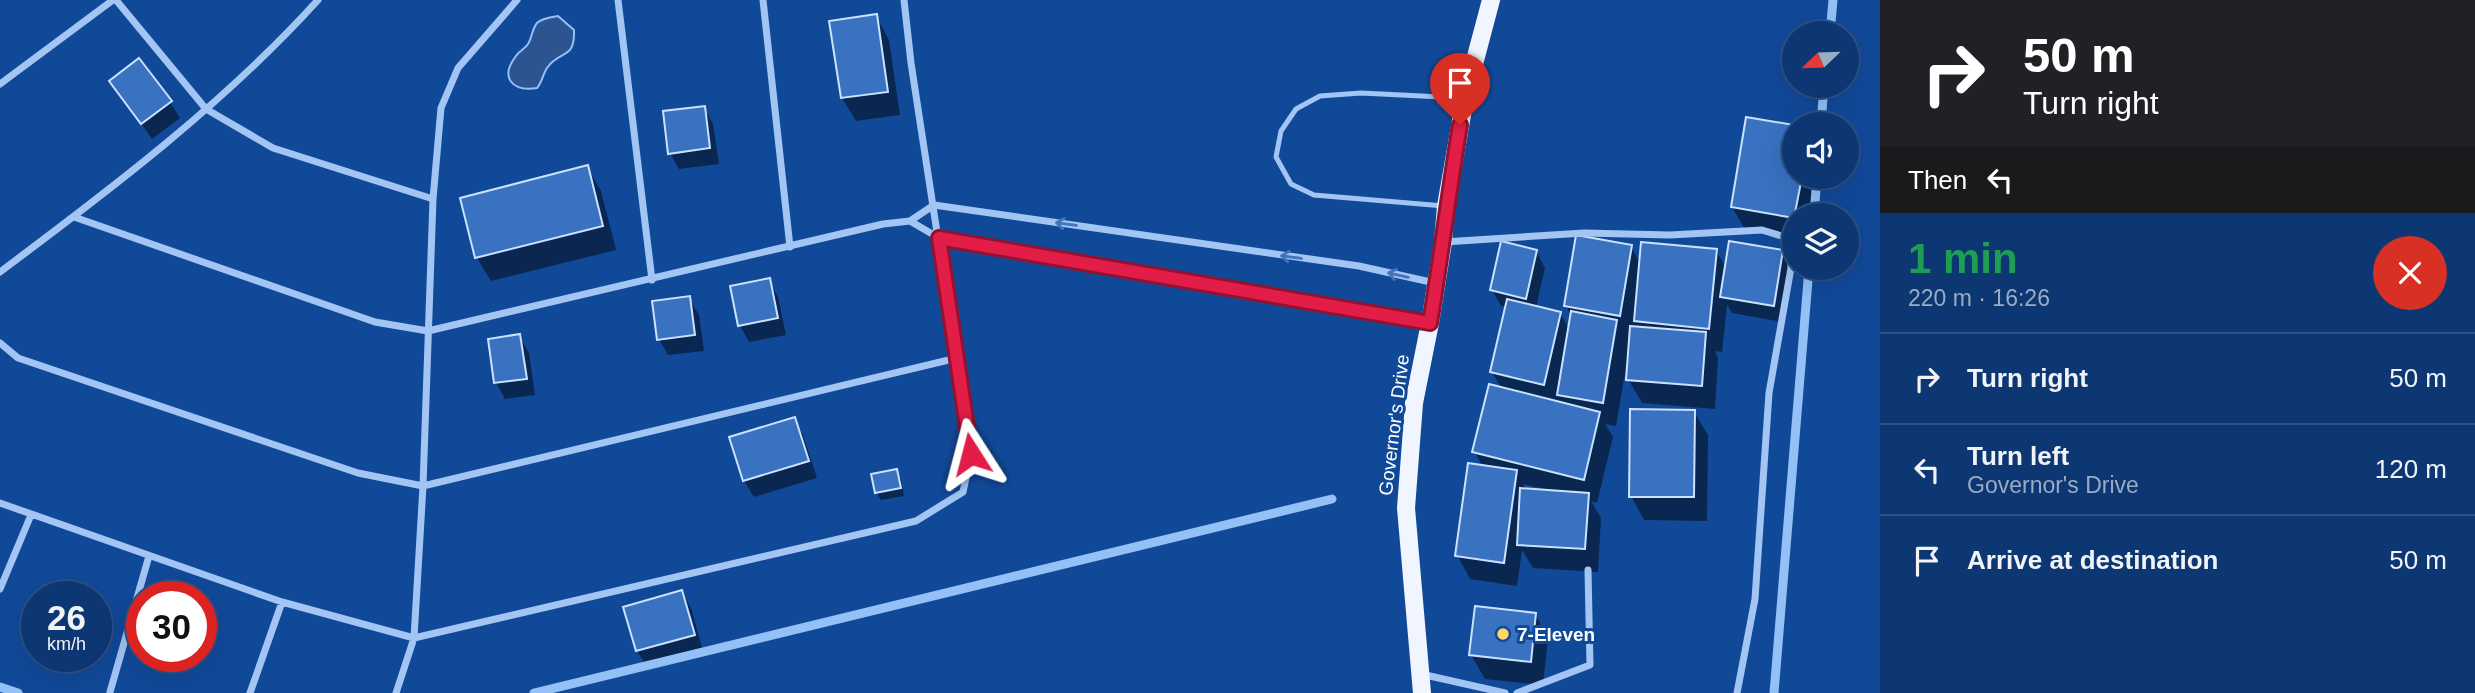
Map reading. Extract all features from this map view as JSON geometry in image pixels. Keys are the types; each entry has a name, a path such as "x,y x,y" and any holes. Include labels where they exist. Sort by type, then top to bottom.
{"main road":[{"name":"Governor's Drive","path":"1422,693 1406,508 1414,403 1430,323 1446,206 1465,98 1491,0"}],"street":[{"path":"0,84 115,0 206,109 273,148 433,199"},
{"path":"0,272 74,217 206,109 285,36 318,0"},
{"path":"396,693 414,638 423,486 433,199 441,108 458,68 517,0"},
{"path":"618,0 652,280"},
{"path":"763,0 790,247"},
{"path":"0,503 282,602 414,638 916,521 963,492 971,454 911,63 904,0"},
{"path":"74,217 375,322 428,331 883,224 910,221 934,205 1359,266 1436,284"},
{"path":"910,221 939,238 1430,323"},
{"path":"1443,242 1584,233 1670,235 1762,230 1785,237 1790,250 1791,268 1769,393 1755,599 1737,693"},
{"path":"0,343 18,358 31,363 358,473 423,486 957,358"},
{"path":"0,589 31,515"},
{"path":"110,692 149,556"},
{"path":"1517,693 1590,665 1588,570"},
{"path":"250,693 282,602"},
{"path":"1420,673 1505,693"}],"lane":[{"path":"1446,206 1314,195 1291,184 1276,158 1281,131 1296,109 1320,96 1362,93 1465,98"}],"water":[{"path":"558,16 574,30 574,40 569,51 552,62 537,88 521,88 515,85 511,82 509,71 517,54 528,44 537,23"}],"building":[{"path":"877,14 888,92 841,98 829,21"},
{"path":"139,58 172,101 141,124 109,81"},
{"path":"705,106 710,148 668,154 663,111"},
{"path":"1746,117 1782,123 1782,189 1800,189 1797,203 1782,203 1782,216 1731,207"},
{"path":"588,165 603,226 475,258 460,198"},
{"path":"1576,235 1632,245 1620,316 1564,306"},
{"path":"1501,241 1537,250 1526,299 1490,290"},
{"path":"1729,241 1782,250 1774,306 1720,297"},
{"path":"1641,242 1717,249 1709,329 1634,321"},
{"path":"770,278 778,318 738,326 730,286"},
{"path":"690,296 695,335 657,340 652,301"},
{"path":"1507,299 1561,312 1544,385 1490,372"},
{"path":"1571,311 1617,320 1603,403 1557,395"},
{"path":"1630,326 1706,332 1702,386 1626,380"},
{"path":"520,334 527,379 494,383 488,339"},
{"path":"1489,384 1600,412 1584,480 1472,452"},
{"path":"1630,409 1695,410 1694,497 1629,497"},
{"path":"795,417 809,461 743,481 729,437"},
{"path":"1468,463 1517,470 1504,563 1455,556"},
{"path":"897,469 901,488 875,493 871,474"},
{"path":"1520,488 1589,493 1585,549 1517,545"},
{"path":"682,590 695,635 636,651 623,607"},
{"name":"7-Eleven","path":"1475,606 1536,613 1531,662 1469,655"}],"waterway":[{"path":"1831,21 1833,0"},
{"path":"1822,112 1823,98"},
{"path":"1815,203 1816,189"},
{"path":"1774,693 1808,280"},
{"path":"534,693 1332,499"},
{"path":"0,687 18,693"}],"place":[{"name":"7-Eleven","path":"1503,634"}],"route":[{"path":"971,454 939,238 1430,323 1460,125"}]}
